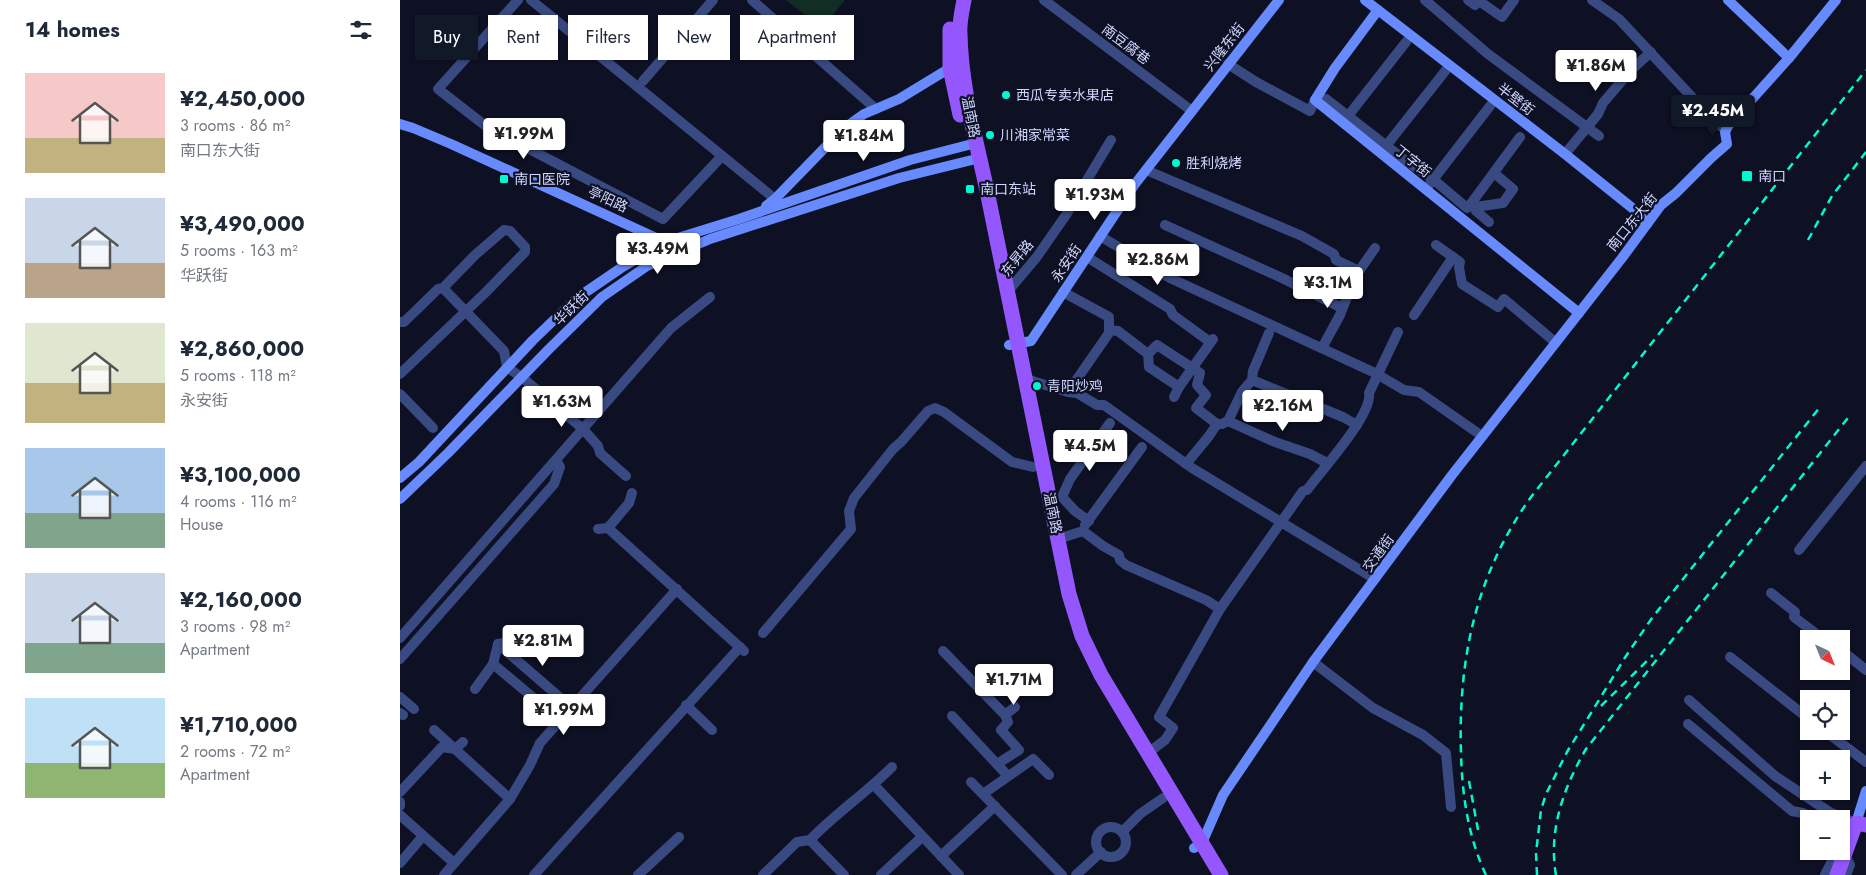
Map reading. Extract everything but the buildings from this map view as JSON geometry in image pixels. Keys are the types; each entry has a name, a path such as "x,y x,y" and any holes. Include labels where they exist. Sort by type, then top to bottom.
{"main road":[{"name":"温南路","path":"954,0 950,31 956,68 1014,344 1026,379 1069,594 1082,636 1101,675 1148,753 1198,845 1210,875"},
{"name":"温南路","path":"956,68 964,0"},
{"name":"温南路","path":"975,160 1008,292 1033,467 1060,597 1073,639 1092,680 1164,798 1221,875"},
{"path":"1837,875 1843,860"}],"street":[{"path":"518,0 438,89 487,127 663,219 722,156"},
{"path":"531,0 775,199"},
{"path":"643,81 713,0"},
{"path":"752,0 876,109"},
{"name":"南豆腐巷","path":"1044,0 1192,111"},
{"name":"兴隆东街","path":"1192,111 1279,0"},
{"name":"半壁街","path":"1365,0 1565,154 1636,211 1647,224"},
{"path":"1425,0 1488,54 1599,136"},
{"path":"1468,0 1475,5 1479,1 1502,17 1514,0"},
{"path":"1592,0 1603,3 1716,122 1722,127 1728,126"},
{"path":"1728,0 1789,58"},
{"name":"南口东大街","path":"1601,284 1661,205 1727,144 1725,132 1728,126 1789,58 1836,0"},
{"path":"1228,64 1256,82 1310,110 1321,100 1335,68 1378,10"},
{"path":"1348,116 1406,42"},
{"path":"1565,154 1598,114 1603,103 1631,70 1651,52"},
{"path":"760,210 775,199 843,128 864,114 899,99 956,68"},
{"path":"1386,146 1446,70"},
{"path":"1321,100 1348,116 1434,180 1467,208 1503,203 1513,189 1494,173"},
{"name":"丁字街","path":"1321,100 1425,189 1579,313"},
{"path":"1425,189 1434,180 1490,106"},
{"name":"永安街","path":"1014,344 1031,340 1146,170 1192,111"},
{"name":"亭阳路","path":"400,124 451,144 665,242"},
{"path":"1472,206 1520,137"},
{"name":"东昇路","path":"1008,292 1036,258 1066,215 1111,140"},
{"name":"华跃街","path":"400,478 419,462 532,340 576,298 665,242 739,219 760,210 910,160 972,144"},
{"name":"华跃街","path":"400,499 602,298 647,266 710,240 899,178 975,160"},
{"path":"1146,170 1302,236 1334,254 1336,260 1359,271 1375,248"},
{"path":"1472,206 1489,222"},
{"path":"1165,225 1282,278 1342,308"},
{"path":"400,322 404,322 438,289 443,288 496,235 504,230 510,231 525,247 525,252 400,374"},
{"path":"1100,236 1170,278 1375,373 1404,390 1419,392 1482,436"},
{"path":"1436,245 1460,262 1458,267 1462,284 1498,307 1504,299 1556,342"},
{"path":"1087,257 1170,309 1173,315 1211,340 1174,397"},
{"path":"1414,315 1453,257"},
{"path":"1322,348 1354,280"},
{"name":"交通街","path":"1198,845 1223,795 1314,662 1482,436 1601,284"},
{"path":"443,288 504,351 507,367 583,429 598,446 600,453 626,476"},
{"path":"1063,292 1110,317 1109,333 1068,392"},
{"path":"400,638 672,328 710,297"},
{"path":"1109,330 1118,331 1148,354"},
{"path":"1148,753 1165,740 1174,728 1159,717 1220,609 1303,491 1307,490 1357,425 1370,398 1369,393 1398,332"},
{"path":"1179,387 1149,367 1148,354 1156,345 1200,373 1197,385 1206,395 1196,408 1217,424 1228,421 1242,392 1252,380 1252,371 1269,333"},
{"path":"1026,379 1077,393 1097,405 1104,405 1186,464 1375,579"},
{"path":"1252,380 1343,417 1357,425"},
{"path":"400,394 432,428"},
{"path":"763,633 851,529 849,512 854,498 893,449 928,412 935,408 944,412 1012,462 1033,467"},
{"path":"1228,421 1328,463"},
{"path":"1089,521 1075,511 1062,497 1070,480 1110,423"},
{"path":"1186,464 1217,424"},
{"path":"1083,531 1083,527 1142,447"},
{"path":"400,659 554,484 560,467 556,460"},
{"path":"1799,550 1866,466"},
{"path":"1059,479 1065,477 1070,480"},
{"path":"534,875 686,705 742,649 677,590 603,528 629,503 632,493"},
{"path":"1058,539 1083,531"},
{"path":"1083,531 1103,546 1119,554 1120,560 1126,566 1206,600 1220,609"},
{"path":"444,875 510,798 530,765 540,743 677,590"},
{"path":"1771,593 1795,612 1794,617 1811,630"},
{"path":"498,644 510,642"},
{"path":"498,644 572,708"},
{"path":"475,689 493,664 498,644"},
{"path":"943,651 1005,715 1008,722 1001,730 1019,750 997,764"},
{"path":"1730,657 1800,712"},
{"path":"1850,657 1866,670"},
{"path":"1314,662 1373,708 1423,735 1446,753 1451,807"},
{"path":"493,664 561,721"},
{"path":"400,696 414,709"},
{"path":"1689,700 1775,776 1854,829 1866,791"},
{"path":"686,705 712,730"},
{"path":"1005,715 1015,707"},
{"path":"952,716 1008,776"},
{"path":"1688,724 1792,811 1800,812"},
{"path":"434,730 459,746 510,798"},
{"path":"1837,740 1866,762"},
{"path":"400,792 442,747 459,746"},
{"path":"983,794 1033,758 1049,775"},
{"path":"763,875 797,842 810,840 830,820 874,785 892,767"},
{"path":"971,782 1062,875"},
{"path":"874,785 958,875"},
{"path":"1122,832 1140,814 1164,798"},
{"path":"941,856 995,806"},
{"path":"400,815 454,863"},
{"path":"1110,827 1119,829 1126,841 1123,851 1110,857 1101,852 1097,844 1101,831 1110,827"},
{"path":"400,863 423,836"},
{"path":"638,875 679,837"},
{"path":"881,875 922,837"},
{"path":"810,840 844,875"},
{"path":"1076,875 1101,852"},
{"path":"1825,875 1834,860"},
{"path":"1846,875 1850,865 1848,860"}],"green space":[{"path":"786,0 845,0 833,15 805,15"}],"railway":[{"path":"1486,875 1470,831 1467,815 1461,753 1461,718 1467,651 1474,618 1496,556 1512,526 1531,497 1866,70"},
{"path":"1808,240 1832,196 1866,152"},
{"path":"1537,875 1536,853 1541,810 1546,794 1567,752 1626,656 1652,618 1820,407"},
{"path":"1556,875 1554,858 1556,825 1571,778 1586,749 1851,414"},
{"path":"1601,706 1653,655"},
{"path":"1469,781 1478,830"}],"place":[{"name":"西瓜专卖水果店","path":"1006,95"},
{"name":"川湘家常菜","path":"990,135"},
{"name":"胜利烧烤","path":"1176,163"},
{"name":"南口","path":"1747,176"},
{"name":"南口医院","path":"504,179"},
{"name":"南口东站","path":"970,189"},
{"name":"青阳炒鸡","path":"1037,386"}]}
